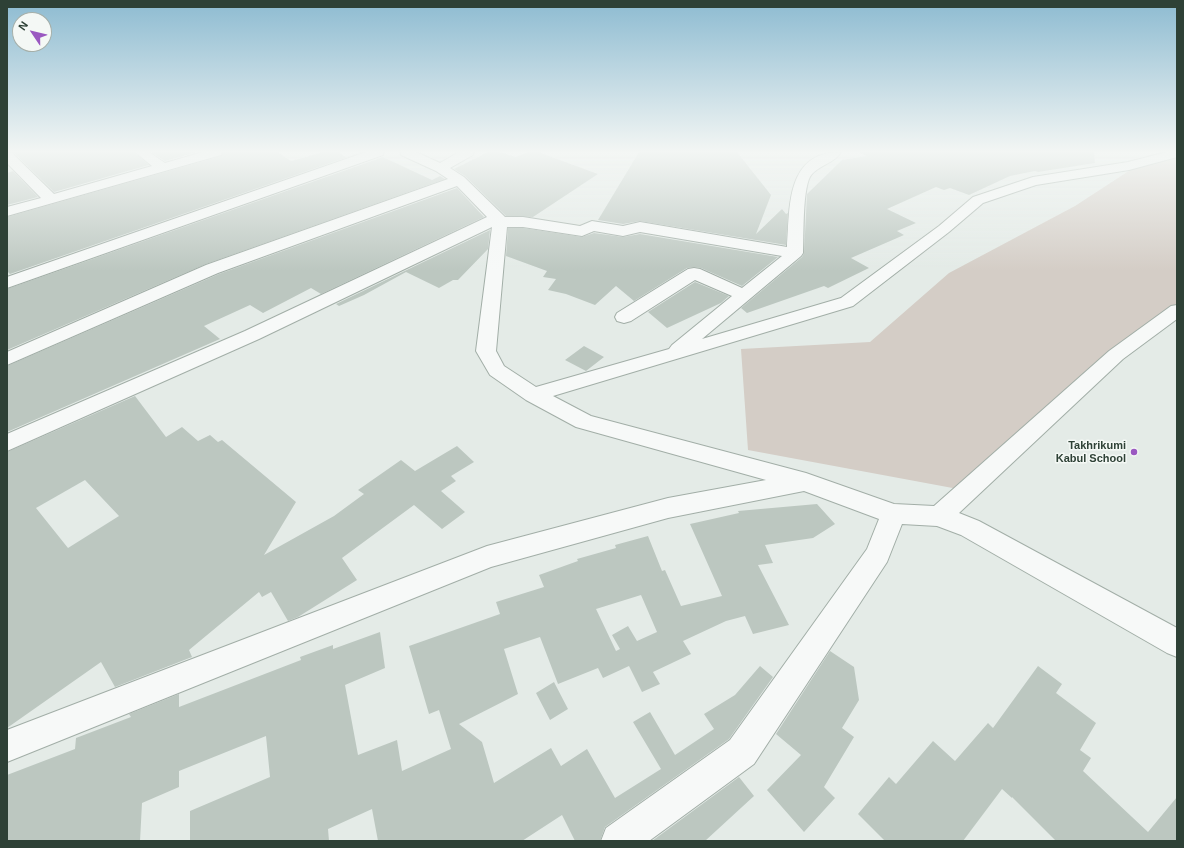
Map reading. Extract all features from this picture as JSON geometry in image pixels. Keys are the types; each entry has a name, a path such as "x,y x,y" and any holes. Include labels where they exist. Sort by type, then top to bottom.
{"street":[{"path":"43,192 51,199"},
{"path":"7,212 77,192"},
{"path":"7,283 266,192"},
{"path":"7,359 212,269 427,192"},
{"path":"471,192 499,220"},
{"path":"672,356 795,253 797,209 800,192"},
{"path":"533,395 672,356 847,302 944,229 978,200 1002,192"},
{"path":"7,443 252,335 499,220 582,231 592,226 622,230 640,227 795,253"},
{"path":"499,220 486,351 496,370 533,395 584,422 806,482 893,514 939,516 970,528 1177,644"},
{"path":"624,318 694,273 743,295"},
{"path":"939,516 1116,355 1177,310"},
{"path":"7,746 487,557 668,508 806,482"},
{"path":"620,841 742,752 878,554 893,514"}],"shaded area":[{"path":"1097,192 1177,192 1177,304 1124,342 958,489 748,450 741,349 870,342 949,273 1075,206"}],"building":[{"path":"7,192 33,192 38,197 7,205"},
{"path":"96,192 248,192 10,274 7,271 7,217"},
{"path":"285,192 410,192 206,264 7,350 7,289"},
{"path":"447,192 460,192 484,217 321,294 311,288 263,313 250,305 204,326 220,339 7,432 7,366 219,274"},
{"path":"481,192 571,192 533,217 506,216"},
{"path":"615,192 768,192 771,195 756,234 782,209 786,214 788,213 786,245 640,221 623,224 598,220"},
{"path":"809,192 926,192 887,209 916,223 897,231 904,235 851,258 869,268 828,288 824,286 747,313 741,308 802,257 804,253 807,194"},
{"path":"960,192 976,192 969,195"},
{"path":"508,228 523,228 582,237 594,233 623,237 640,234 778,257 742,286 701,268 694,267 687,268 634,301 616,286 595,305 566,294 548,290 556,279 543,277 547,271 506,256"},
{"path":"490,230 488,249 458,280 453,280 439,288 406,272 364,295 339,306 336,304"},
{"path":"695,282 729,296 721,303 667,328 648,312"},
{"path":"584,346 604,357 586,371 565,360"},
{"path":"135,396 166,437 182,427 198,441 210,435 218,442 222,440 296,502 264,555 334,516 364,494 358,490 401,460 415,471 457,446 474,462 451,476 456,481 441,491 465,512 442,529 414,505 342,558 357,580 298,617 288,621 271,592 262,597 259,592 189,650 192,657 115,687 101,662 7,728 7,452","holes":["85,480 119,516 68,548 36,508"]},
{"path":"817,504 835,524 813,538 765,545 773,563 758,565 789,625 753,634 745,616 726,621 683,641 691,654 653,672 660,684 642,692 629,666 603,678 598,668 558,684 540,637 504,649 518,694 459,724 482,742 494,783 551,748 561,766 587,749 615,798 661,769 633,722 650,712 675,755 714,729 704,714 735,695 760,666 773,677 729,739 605,827 600,841 575,841 562,815 522,841 378,841 372,809 328,829 329,841 190,841 190,811 270,777 266,736 179,771 179,787 142,803 140,841 7,841 7,775 75,749 76,738 131,717 129,714 179,694 179,707 301,660 300,657 333,645 333,649 380,632 385,668 345,685 358,755 397,740 402,771 451,749 439,710 429,714 409,646 500,614 496,602 544,587 539,575 578,561 577,559 616,548 615,545 648,536 662,571 665,570 681,606 722,596 690,524 739,513 738,511","holes":["641,595 657,632 637,641 628,626 612,635 620,649 616,651 596,609"]},
{"path":"830,651 854,667 859,700 842,728 854,737 824,787 835,798 804,832 767,790 801,755 776,734"},
{"path":"1038,666 1062,684 1056,693 1096,723 1080,750 1091,758 1083,771 1148,832 1177,797 1177,841 1056,841 1002,789 963,841 885,841 858,814 889,777 896,784 933,741 955,761 988,723 993,728"},
{"path":"554,682 568,709 550,720 536,693"},
{"path":"739,777 754,796 705,841 652,841"}],"place":[{"name":"Takhrikumi Kabul School","path":"1134,452"}]}
